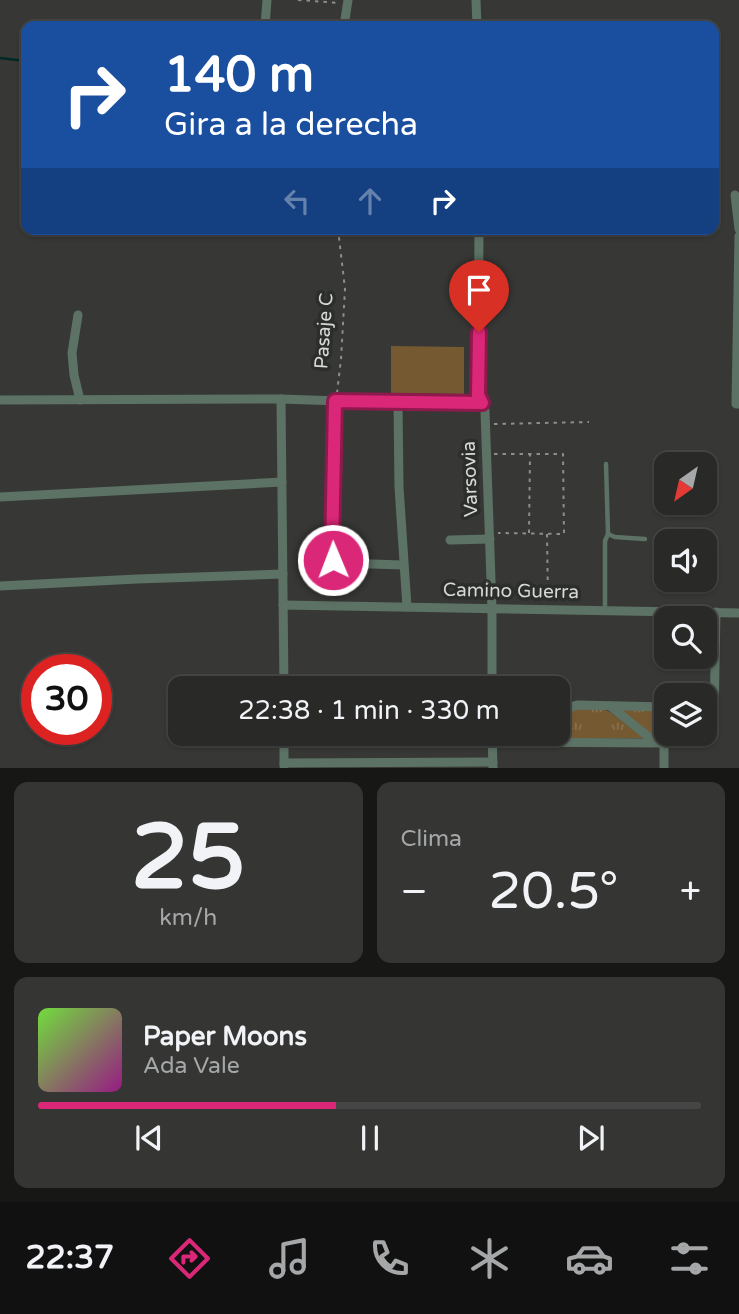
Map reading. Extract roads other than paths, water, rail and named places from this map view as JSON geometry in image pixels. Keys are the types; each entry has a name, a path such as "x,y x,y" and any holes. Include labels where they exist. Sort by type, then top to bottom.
{"street":[{"path":"265,21 267,0"},
{"path":"476,0 477,21"},
{"path":"345,21 348,2"},
{"path":"735,195 739,229"},
{"name":"Varsovia","path":"479,235 478,395 485,411 486,426 492,676"},
{"path":"738,404 739,236"},
{"path":"78,315 72,353 80,400"},
{"path":"0,400 281,399 482,403"},
{"path":"281,399 284,676"},
{"path":"335,401 333,560 341,563 403,565"},
{"path":"398,403 398,487 407,607"},
{"path":"0,497 282,482"},
{"path":"450,540 490,536"},
{"path":"0,586 283,575"},
{"name":"Camino Guerra","path":"283,605 654,611"},
{"name":"Camino Guerra","path":"717,612 739,613"},
{"path":"570,707 578,705 654,707"},
{"path":"609,705 654,739"},
{"path":"570,741 654,743"},
{"path":"284,746 284,765 493,765 492,746"},
{"path":"660,746 664,768"}],"lane":[{"path":"605,610 605,541 608,534 606,464"},
{"path":"608,534 645,539"}],"waterway":[{"path":"0,58 21,60"}]}
